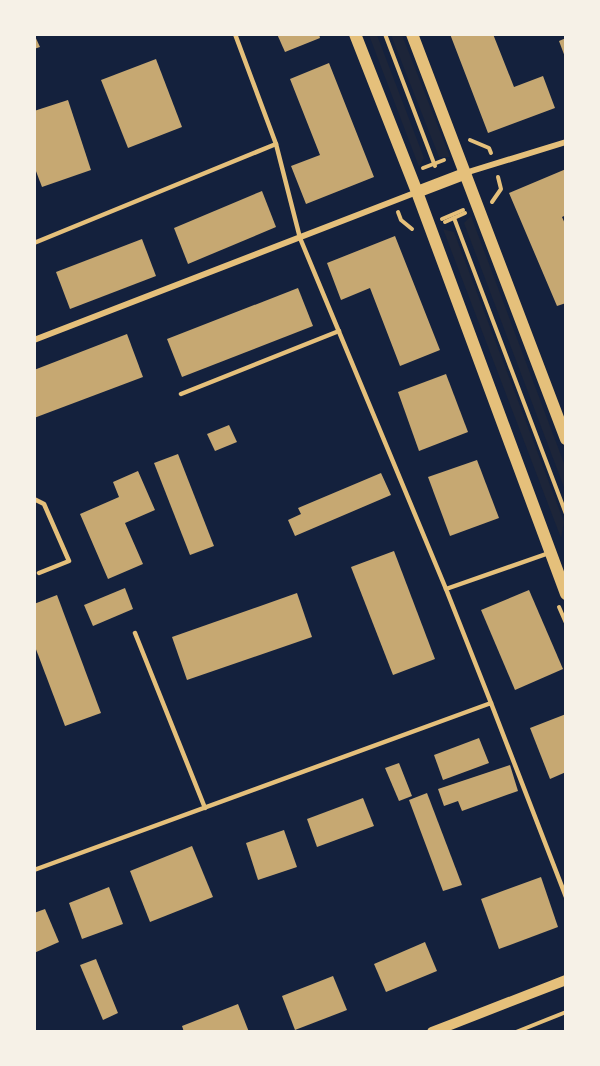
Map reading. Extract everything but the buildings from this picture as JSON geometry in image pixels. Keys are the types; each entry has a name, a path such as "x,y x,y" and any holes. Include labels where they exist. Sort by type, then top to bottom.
{"main road":[{"path":"355,34 417,192 566,594"},
{"path":"412,34 566,439"},
{"path":"417,192 464,174"}],"street":[{"path":"464,174 566,142"},
{"path":"34,340 417,192"},
{"path":"432,1032 566,980"}],"lane":[{"path":"235,34 276,144 300,238 446,589 566,897"},
{"path":"34,243 276,144"},
{"path":"181,394 339,331"},
{"path":"34,500 44,504 69,561 39,573"},
{"path":"446,589 549,553"},
{"path":"135,633 205,808"},
{"path":"34,870 491,703"}],"path":[{"path":"385,34 434,165"},
{"path":"474,151 487,147"},
{"path":"420,169 450,157"},
{"path":"468,208 441,221 454,218 566,514"},
{"path":"516,1032 566,1012"}],"shaded area":[{"path":"369,35 377,35 424,158 419,167"},
{"path":"391,35 402,35 450,157 439,157"},
{"path":"471,216 565,466 565,490 464,223"},
{"path":"443,229 454,232 564,522 561,538"}]}
